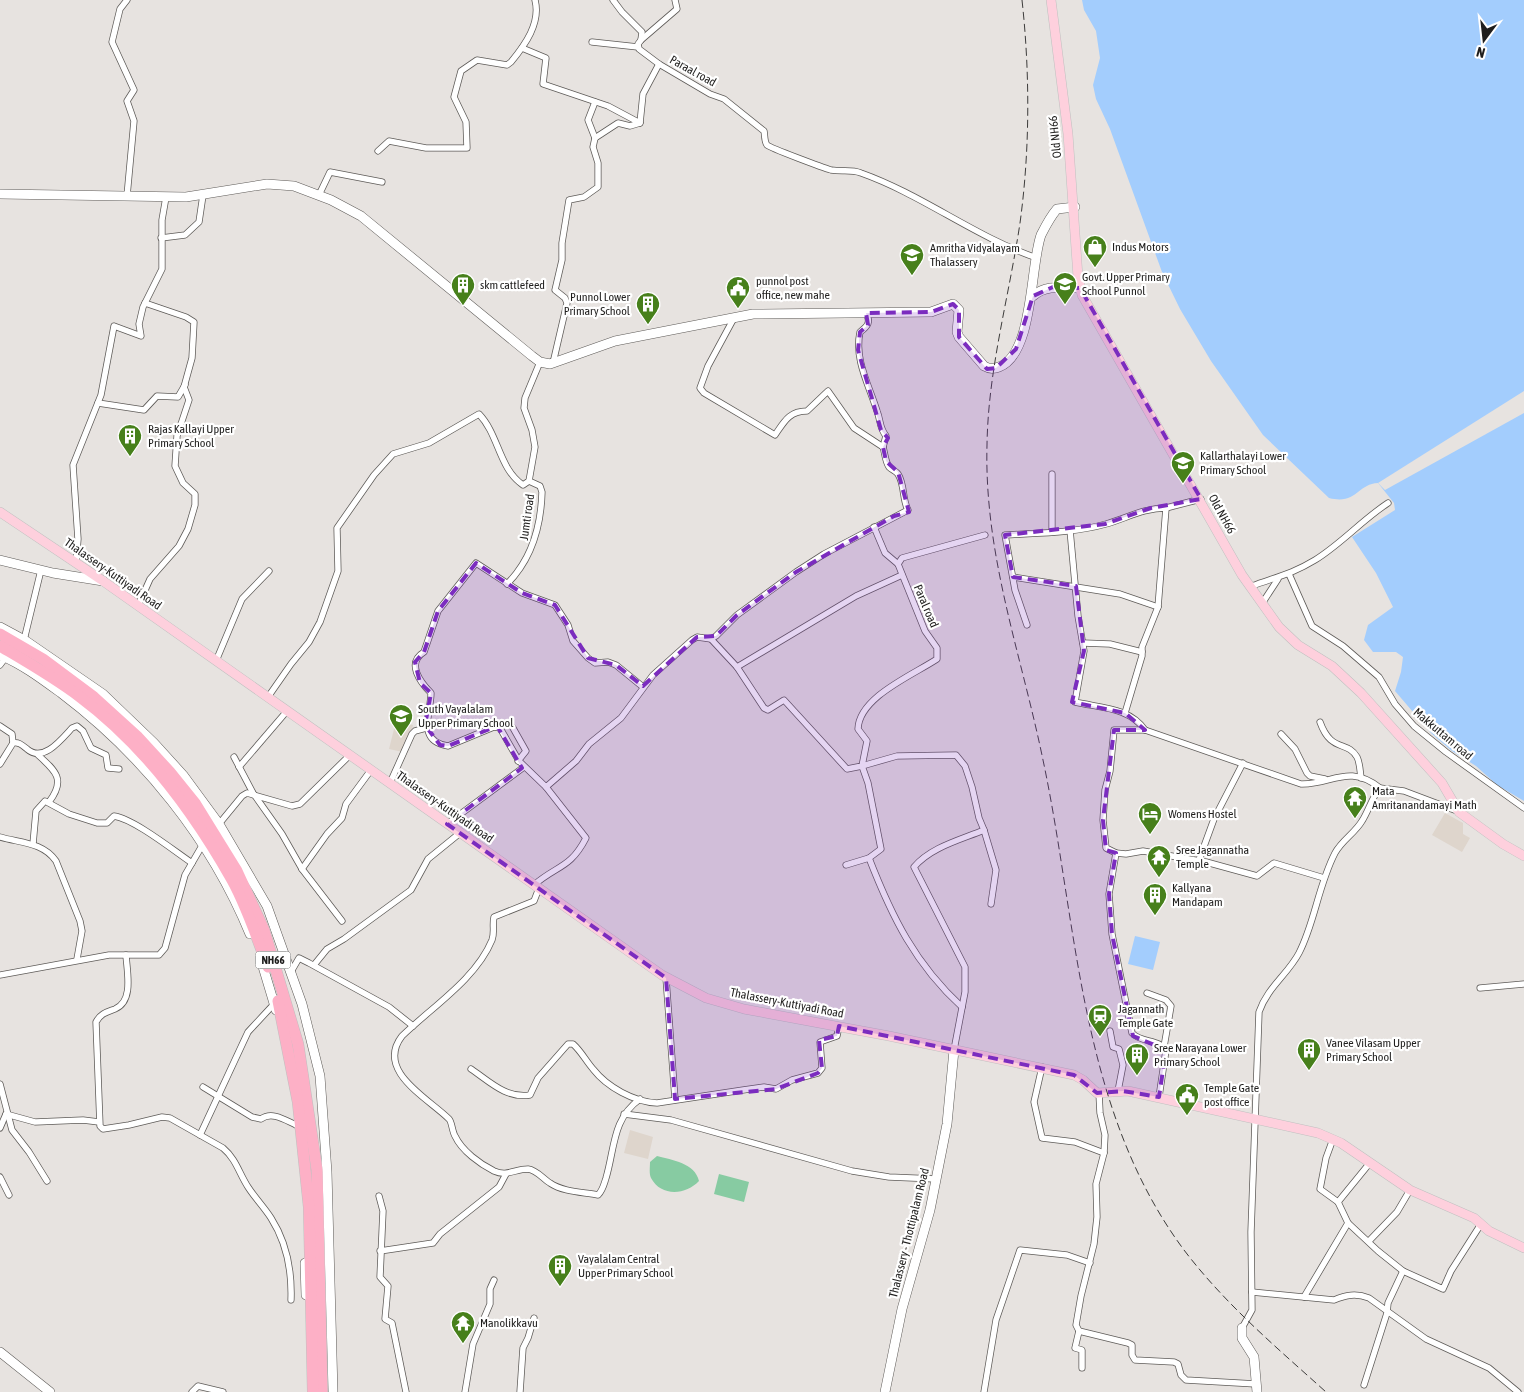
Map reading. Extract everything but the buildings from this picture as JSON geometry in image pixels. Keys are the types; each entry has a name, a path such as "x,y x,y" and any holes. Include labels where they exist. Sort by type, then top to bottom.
{"highway":[{"name":"NH66","path":"0,634 43,659 94,697 137,736 170,772 195,803 237,871 264,930 298,1044 317,1170 322,1392"},
{"name":"NH66","path":"0,646 80,697 112,724 155,768 186,808 232,880 255,934 274,981 298,1102 309,1207 313,1392"}],"main road":[{"name":"Old NH66","path":"1050,0 1068,134 1082,295 1201,500 1242,575 1252,586 1279,627 1298,645 1332,666 1361,692 1442,783 1459,812 1503,844 1524,856"},
{"name":"Thalassery-Kuttiyadi Road","path":"0,512 76,562 666,978 706,998 744,1009 839,1026 1042,1067 1077,1076 1099,1093"},
{"path":"1099,1093 1118,1091 1159,1097 1227,1114 1306,1129 1333,1139 1410,1190 1474,1218 1503,1238 1524,1248"}],"street":[{"path":"127,0 120,10 112,42 134,90 126,101 134,121 127,196"},
{"path":"378,151 389,141 426,148 466,148 466,122 454,98 461,71 477,60 507,65 530,36 537,9 535,0"},
{"path":"613,0 642,32 638,47"},
{"path":"641,40 677,9 675,0"},
{"path":"592,42 638,47 659,64"},
{"path":"522,48 546,58 544,84 595,102 640,123"},
{"name":"Paraal road","path":"640,123 643,94 659,64 730,104 764,131 766,142 771,149 797,156 825,168 851,170 887,183 995,241 1037,258"},
{"path":"553,363 568,303 555,290 554,285 562,260 562,243 567,221 567,204 569,200 594,192 598,186 598,163 594,147 595,138 588,120 595,102"},
{"path":"595,138 618,123 630,126 640,123"},
{"path":"319,195 330,172 382,182"},
{"path":"0,194 203,196 267,184 294,186 319,195 361,216 540,362 553,363 616,341 752,314 931,312 953,304 959,310 957,332 959,337 988,369 1003,365 1016,350 1032,296 1033,274 1041,236 1054,213 1061,208 1075,207"},
{"path":"161,238 186,235 199,222 203,196"},
{"path":"76,562 78,539 73,465 98,402 114,326 140,336 139,324 145,303 162,269 161,238 166,197"},
{"path":"1032,296 1039,290 1053,287 1080,288"},
{"path":"98,402 144,410 157,396 178,397 184,385 192,358 194,322 186,317 145,303"},
{"path":"710,639 716,636 737,615 796,572 874,527 908,510 903,501 898,472 890,468 886,461 883,447 886,436 881,430 878,414 858,350 860,332 868,325 869,318 866,312"},
{"path":"734,318 708,366 700,388 709,396 775,435 784,420 799,411 807,411 828,391 854,428 883,447"},
{"path":"268,698 291,664 310,642 320,622 338,571 337,528 374,475 393,454 429,443 479,414 487,425 512,478 522,485 529,481 535,447 532,430 524,408 525,398 540,362"},
{"path":"138,606 150,579 179,546 188,529 195,505 195,494 183,483 175,466 176,436 189,400 184,385"},
{"path":"1052,474 1052,532"},
{"name":"Jumti road","path":"507,584 524,564 534,544 542,492 540,486 529,481"},
{"path":"1027,625 1014,590 1005,534 1052,532 1105,524 1151,508 1166,508 1201,500"},
{"path":"1252,586 1278,579 1317,559 1367,516 1388,502"},
{"path":"1125,712 1142,647 1158,607 1166,508"},
{"path":"874,527 885,553 898,564 902,558 985,535"},
{"path":"1070,530 1084,662 1075,702 1125,712 1145,730"},
{"path":"0,560 41,570 103,581"},
{"path":"640,1099 619,1121 602,1191 598,1195 562,1189 551,1184 534,1170 506,1174 495,1172 466,1151 454,1134 450,1120 412,1089 405,1080 395,1063 394,1053 396,1044 453,990 480,959 493,938 494,917 534,901 536,887 547,874 570,862 579,852 586,838 546,787 518,761 500,728 494,727 448,746 440,745 426,728 431,693 420,683 415,662 418,656 424,652 438,611 476,564 522,593 554,605 568,625 573,641 588,658 595,663 608,662 616,665 643,687"},
{"name":"Paral road","path":"862,766 867,741 858,729 862,711 907,676 934,661 938,656 936,648 925,631 898,564"},
{"path":"24,640 41,570"},
{"path":"216,661 242,599 269,572"},
{"name":"Makkuttam road","path":"1289,574 1312,626 1343,646 1379,677 1395,704 1414,726 1446,752 1524,808"},
{"path":"737,666 856,596 902,575"},
{"path":"1013,577 1120,594 1158,607"},
{"path":"1263,602 1278,579"},
{"path":"0,627 24,640 103,694 171,762 219,824 268,906 292,970 320,1076 327,1172 333,1392"},
{"path":"546,787 576,761 589,744 622,718 653,674 692,640 701,636 710,639 737,666 764,708 768,710 784,700 847,769 897,756 956,755 965,766 996,870 991,904"},
{"path":"1083,643 1110,644 1142,652"},
{"path":"2,659 46,682 94,718 158,784 203,844 226,881 260,956 274,1004 296,1124 305,1231 308,1392"},
{"path":"239,767 287,711"},
{"path":"1320,722 1329,741 1347,748 1357,756 1361,778"},
{"path":"0,726 12,734 13,743 0,764"},
{"path":"38,755 77,726 83,731 91,748 106,755 108,768 119,769"},
{"path":"390,783 412,734 415,731 426,728"},
{"path":"513,728 526,751 518,761"},
{"path":"1324,878 1274,863 1257,876 1199,860 1143,851 1116,853 1106,848 1103,820 1105,790 1110,771 1114,730 1145,730 1301,784 1309,784 1342,775 1361,778 1380,788 1404,791 1459,812"},
{"path":"1280,734 1295,749 1310,776 1325,779"},
{"path":"13,743 16,742 31,753 38,755 58,777 56,793 49,802 40,804 36,811 33,844"},
{"path":"219,824 242,796 248,793 292,806 300,804 350,755"},
{"path":"234,757 253,793 282,834 302,869 342,921"},
{"path":"1199,860 1214,819 1243,763"},
{"path":"447,824 524,766"},
{"path":"846,865 869,858 878,853 880,849 868,783 862,766"},
{"path":"302,869 327,834 342,818 346,804 370,770"},
{"path":"1079,1331 1132,1345 1134,1360 1174,1362 1178,1364 1181,1375 1186,1380 1256,1388 1254,1357 1242,1338 1242,1328 1251,1314 1251,1232 1259,1012 1263,1001 1294,962 1304,942 1324,878 1336,851 1348,835 1362,822 1380,788"},
{"path":"49,802 62,812 97,823 107,823 114,816 128,821 192,863"},
{"path":"954,1050 966,983 965,967 914,867 922,858 950,843 984,830"},
{"path":"314,965 326,949 344,939 410,890 428,859 460,833"},
{"path":"0,837 33,844 47,851 56,860 77,908 82,931 77,959"},
{"path":"0,975 77,959 126,955 159,955 165,948 177,900 192,863 203,844"},
{"path":"1116,853 1109,894 1112,934 1132,1033 1136,1037 1164,1047"},
{"path":"869,858 886,902 907,935 914,952 944,991 962,1007"},
{"path":"126,955 126,1001 117,1008 99,1016 96,1022 99,1122 103,1129 129,1126 162,1117 170,1118 224,1148 230,1154 249,1188 272,1219 287,1255 292,1284 291,1300"},
{"path":"292,970 299,958 388,1007 413,1026"},
{"path":"666,978 675,1099"},
{"path":"1480,988 1524,984"},
{"path":"1147,994 1166,1000 1171,1006 1164,1047 1166,1055 1159,1097"},
{"path":"200,1135 219,1098 248,1032 274,1004"},
{"path":"470,1069 503,1092 530,1096 538,1078 568,1044 573,1044 594,1071 623,1093 657,1103 764,1087 776,1089 792,1080 818,1073 822,1068 820,1042 837,1036 839,1026"},
{"path":"1110,1031 1113,1047 1119,1049 1123,1065 1118,1091"},
{"name":"Thalassery - Thottipalam Road","path":"885,1392 902,1309 930,1210 947,1124 954,1050"},
{"path":"1042,1067 1034,1102 1042,1138 1075,1142 1104,1153"},
{"path":"0,1084 5,1099 6,1114 12,1130 29,1152 47,1181"},
{"path":"203,1087 252,1117 261,1119 265,1115 274,1115 296,1124"},
{"path":"1082,1368 1082,1350 1075,1348 1079,1331 1076,1325 1080,1296 1090,1263 1097,1217 1096,1184 1104,1153 1099,1093"},
{"path":"6,1114 35,1122 83,1120 99,1122"},
{"path":"0,1128 6,1114"},
{"path":"624,1114 671,1120 852,1171 888,1177 936,1179"},
{"path":"1333,1139 1326,1158 1320,1189 1338,1202 1348,1224 1403,1271 1443,1290 1451,1271 1481,1224"},
{"path":"1338,1202 1369,1164"},
{"path":"380,1252 433,1243 440,1234 499,1187 506,1174"},
{"path":"0,1177 9,1195"},
{"path":"1369,1241 1397,1212 1410,1190"},
{"path":"379,1196 383,1211 380,1277 388,1286 385,1318 392,1323 406,1392"},
{"path":"1304,1297 1348,1224"},
{"path":"984,1392 996,1320 1020,1250 1067,1255 1090,1263"},
{"path":"1364,1385 1388,1313 1388,1302 1403,1271"},
{"path":"465,1392 473,1344 490,1304 490,1289 494,1280"},
{"path":"1252,1292 1334,1300 1346,1296 1360,1295 1369,1298 1426,1340 1489,1368 1518,1392"},
{"path":"520,1392 523,1348 534,1318"},
{"path":"0,1352 50,1392"},
{"path":"192,1392 198,1386 223,1392"}],"highlighted area":[{"path":"1053,287 1080,288 1201,499 1151,508 1105,524 1005,535 1013,577 1076,586 1084,651 1072,702 1125,713 1145,730 1114,730 1103,820 1106,850 1116,853 1109,894 1112,934 1133,1036 1166,1050 1159,1097 1123,1091 1097,1093 1074,1075 839,1026 837,1036 819,1040 822,1068 818,1073 776,1089 675,1099 666,978 447,824 522,768 497,726 448,746 440,745 425,725 431,693 420,683 415,662 424,652 438,611 476,563 522,593 555,605 588,658 616,665 643,686 697,637 716,636 737,615 796,572 894,516 909,512 898,472 886,461 883,447 888,438 881,430 858,350 860,332 868,325 866,313 931,312 953,304 959,310 959,337 987,369 996,368 1016,349 1033,296"}],"shaded area":[{"name":"South Vayalalam Upper Primary School","path":"396,721 413,725 407,753 389,749"},
{"path":"1445,813 1463,823 1463,834 1470,838 1462,852 1432,835"},
{"path":"630,1130 653,1137 648,1159 624,1153"}],"green space":[{"path":"657,1156 688,1166 697,1175 699,1181 694,1186 681,1191 667,1191 661,1188 655,1184 650,1175 650,1162"},
{"path":"719,1174 749,1182 744,1202 714,1194"}],"water":[{"path":"1082,0 1524,0 1524,801 1497,785 1476,766 1452,751 1431,733 1395,691 1403,657 1396,652 1373,652 1364,640 1368,625 1393,607 1376,573 1352,537 1395,510 1394,503 1378,483 1365,487 1346,499 1329,498 1263,435 1211,361 1180,309 1162,272 1110,129 1096,99 1093,85 1100,58 1096,31 1084,10"},
{"path":"1135,936 1160,942 1153,970 1128,964"}],"pier":[{"path":"1524,391 1524,413 1385,490 1378,483"}],"railway":[{"path":"1022,0 1028,83 1026,168 1020,223 991,389 987,445 988,486 991,526 998,565 1043,760 1087,1014 1102,1077 1123,1137 1149,1195 1184,1250 1216,1289 1270,1342 1326,1392"}],"place":[{"name":"Indus Motors","path":"1095,268"},
{"name":"Amritha Vidyalayam Thalassery","path":"912,276"},
{"name":"Govt. Upper Primary School Punnol","path":"1065,305"},
{"name":"skm cattlefeed","path":"463,306"},
{"name":"punnol post office, new mahe","path":"738,309"},
{"name":"Punnol Lower Primary School","path":"648,325"},
{"name":"Rajas Kallayi Upper Primary School","path":"130,457"},
{"name":"Kallarthalayi Lower Primary School","path":"1183,484"},
{"name":"South Vayalalam Upper Primary School","path":"401,737"},
{"name":"Mata Amritanandamayi Math","path":"1355,819"},
{"name":"Womens Hostel","path":"1150,835"},
{"name":"Sree Jagannatha Temple","path":"1159,878"},
{"name":"Kallyana Mandapam","path":"1155,916"},
{"name":"Jagannath Temple Gate","path":"1100,1037"},
{"name":"Vanee Vilasam Upper Primary School","path":"1309,1071"},
{"name":"Sree Narayana Lower Primary School","path":"1137,1076"},
{"name":"Temple Gate post office","path":"1187,1116"},
{"name":"Vayalalam Central Upper Primary School","path":"560,1287"},
{"name":"Manolikkavu","path":"463,1344"}]}
